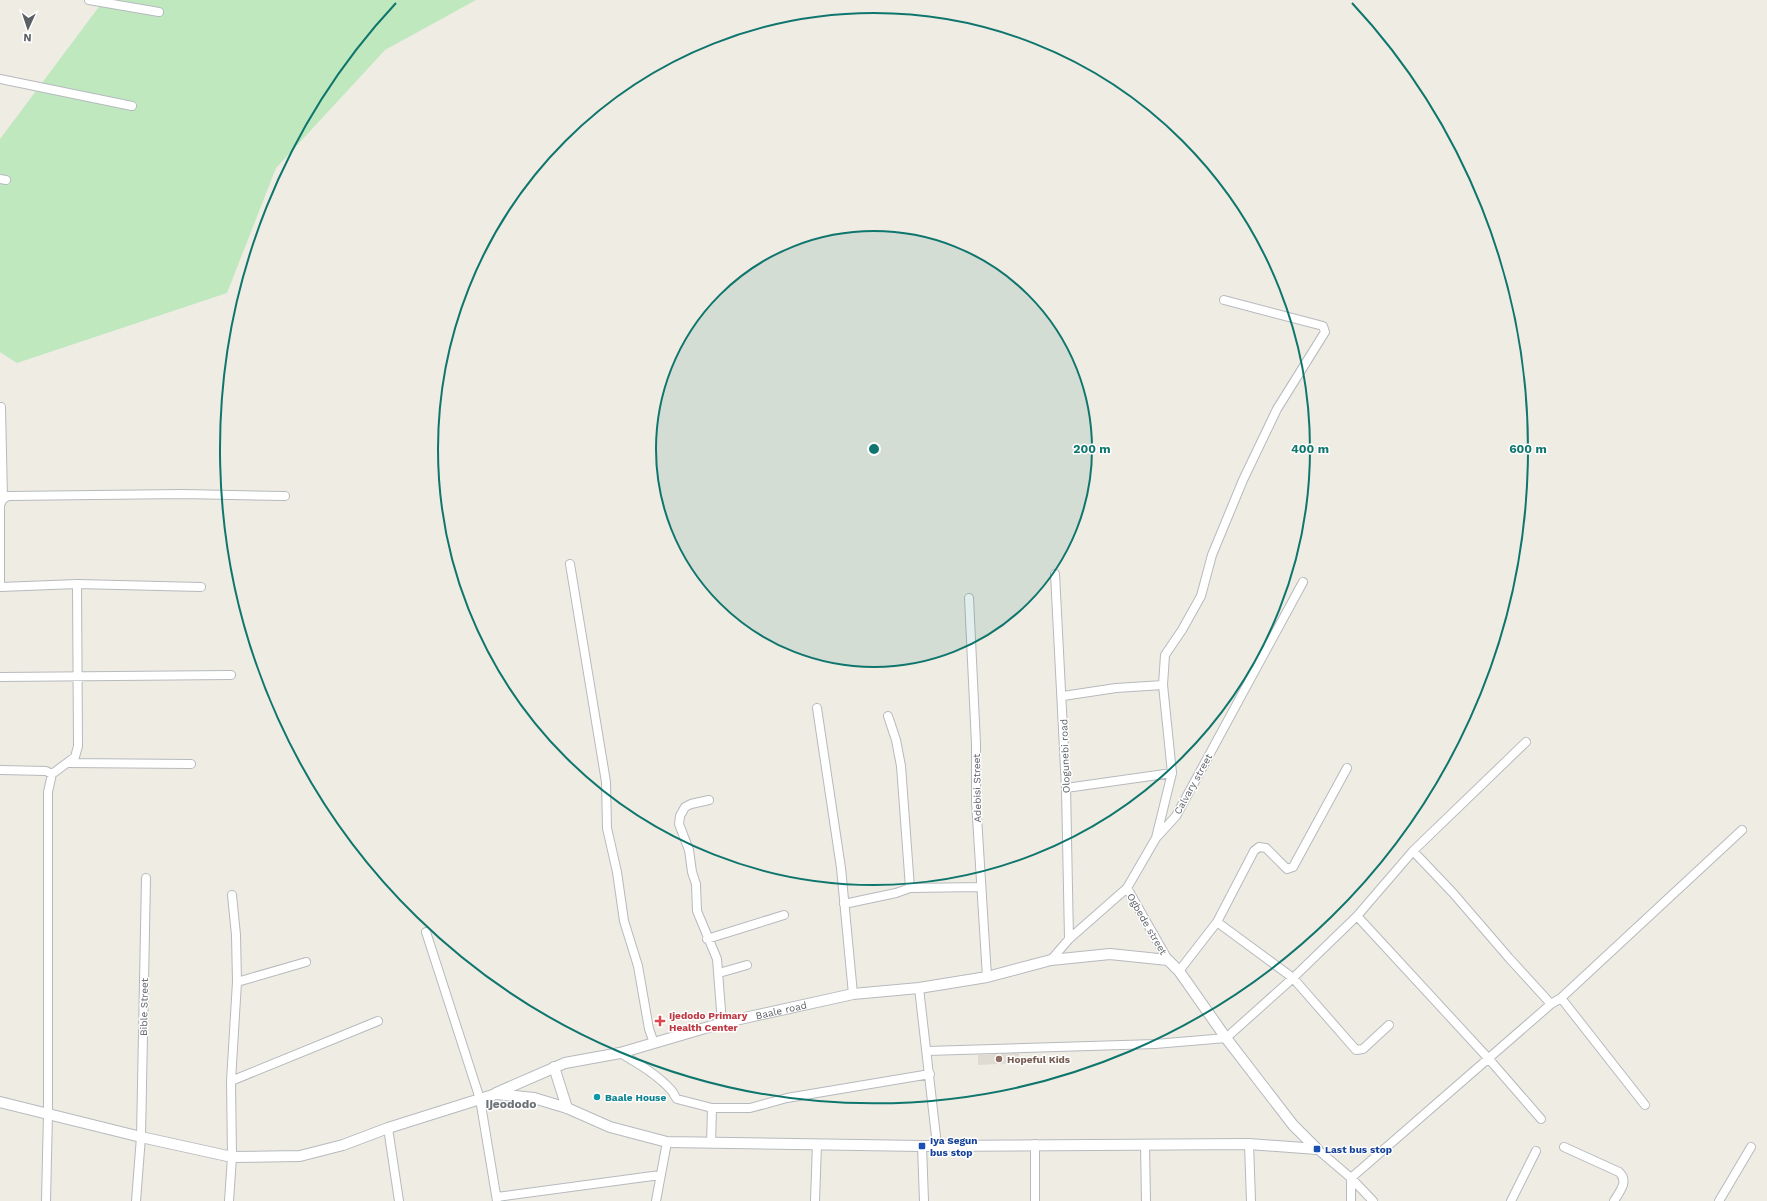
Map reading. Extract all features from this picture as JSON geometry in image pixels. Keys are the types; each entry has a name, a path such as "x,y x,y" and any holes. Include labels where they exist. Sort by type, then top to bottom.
{"street":[{"path":"89,0 159,12"},
{"path":"0,78 132,106"},
{"path":"1156,838 1172,773 1163,685 1165,655 1182,630 1200,596 1212,555 1243,480 1277,409 1324,332 1323,326 1224,300"},
{"path":"1,406 3,499 0,505 0,587 77,584 201,586"},
{"path":"3,499 8,496 167,494 285,496"},
{"path":"570,564 606,782 607,828 617,872 624,921 638,966 654,1043"},
{"name":"Ologunebi road","path":"1055,574 1063,696 1069,939"},
{"name":"Calvary street","path":"1051,960 1069,939 1127,888 1156,838 1176,816 1303,582"},
{"path":"46,1201 48,1113 48,792 52,774 69,763 75,757 78,746 77,584"},
{"name":"Adebisi Street","path":"970,598 981,887 987,978"},
{"path":"0,677 77,675 231,675"},
{"path":"1063,696 1116,688 1163,685"},
{"path":"817,708 844,904 853,994"},
{"path":"888,716 896,740 901,766 910,888"},
{"path":"927,1050 1155,1044 1226,1038 1293,978 1357,916 1413,852 1526,742"},
{"path":"69,763 191,764"},
{"path":"1179,971 1216,922 1254,852 1260,847 1266,848 1287,869 1293,867 1347,768"},
{"path":"0,770 46,771 52,774"},
{"path":"1066,788 1172,773"},
{"path":"709,800 685,807 680,816 679,824 690,850 692,872 696,884 697,912 707,939 717,959 722,1023"},
{"path":"1351,1178 1551,1004 1561,998 1742,830"},
{"path":"1413,852 1453,893 1551,1004"},
{"name":"Bible Street","path":"136,1201 141,1137 146,878"},
{"path":"844,904 896,893 910,888 981,887"},
{"name":"Ogbede street","path":"1127,888 1168,960"},
{"path":"230,1201 232,1157 231,1081 237,982 236,935 232,895"},
{"path":"707,939 784,915"},
{"path":"1357,916 1488,1058 1541,1119"},
{"path":"1216,922 1293,978 1356,1050 1363,1049 1389,1025"},
{"path":"426,932 480,1099 497,1199 660,1174"},
{"name":"Baale road","path":"0,1102 141,1137 232,1157 300,1156 343,1145 388,1128 496,1094 565,1063 620,1053 722,1023 853,994 919,988 987,978 1051,960 1110,954 1168,960"},
{"path":"1168,960 1179,971 1226,1038 1293,1125 1317,1149 1351,1178 1373,1201"},
{"path":"237,982 306,962"},
{"path":"719,973 747,965"},
{"path":"919,988 937,1145"},
{"path":"1561,998 1646,1105"},
{"path":"231,1081 378,1021"},
{"path":"620,1053 648,1070 671,1090 677,1099 712,1108 750,1108 787,1098 930,1074"},
{"path":"554,1068 567,1108"},
{"path":"496,1094 534,1098 567,1108 610,1127 667,1142 922,1146 1035,1144 1249,1144 1317,1149"},
{"path":"711,1143 712,1108"},
{"path":"388,1128 399,1201"},
{"path":"656,1201 667,1142"},
{"path":"815,1201 817,1144"},
{"path":"1035,1144 1035,1201"},
{"path":"1145,1144 1146,1201"},
{"path":"1249,1144 1251,1201"},
{"path":"922,1146 924,1201"},
{"path":"1564,1147 1619,1172 1624,1176 1624,1182 1614,1201"},
{"path":"1719,1201 1751,1147"},
{"path":"1511,1201 1536,1151"},
{"path":"1351,1178 1352,1201"}],"shaded area":[{"name":"Hopeful Kids","path":"1019,1053 1019,1063 978,1065 978,1055"}],"green space":[{"path":"104,0 476,0 385,50 276,168 227,293 17,363 0,352 0,139"}],"place":[{"name":"Ijedodo Primary Health Center","path":"660,1021"},
{"name":"Hopeful Kids","path":"999,1059"},
{"name":"Baale House","path":"597,1097"},
{"name":"Iya Segun bus stop","path":"922,1146"},
{"name":"Last bus stop","path":"1317,1149"}],"district":[{"name":"Ijeododo","path":"511,1104"}]}
